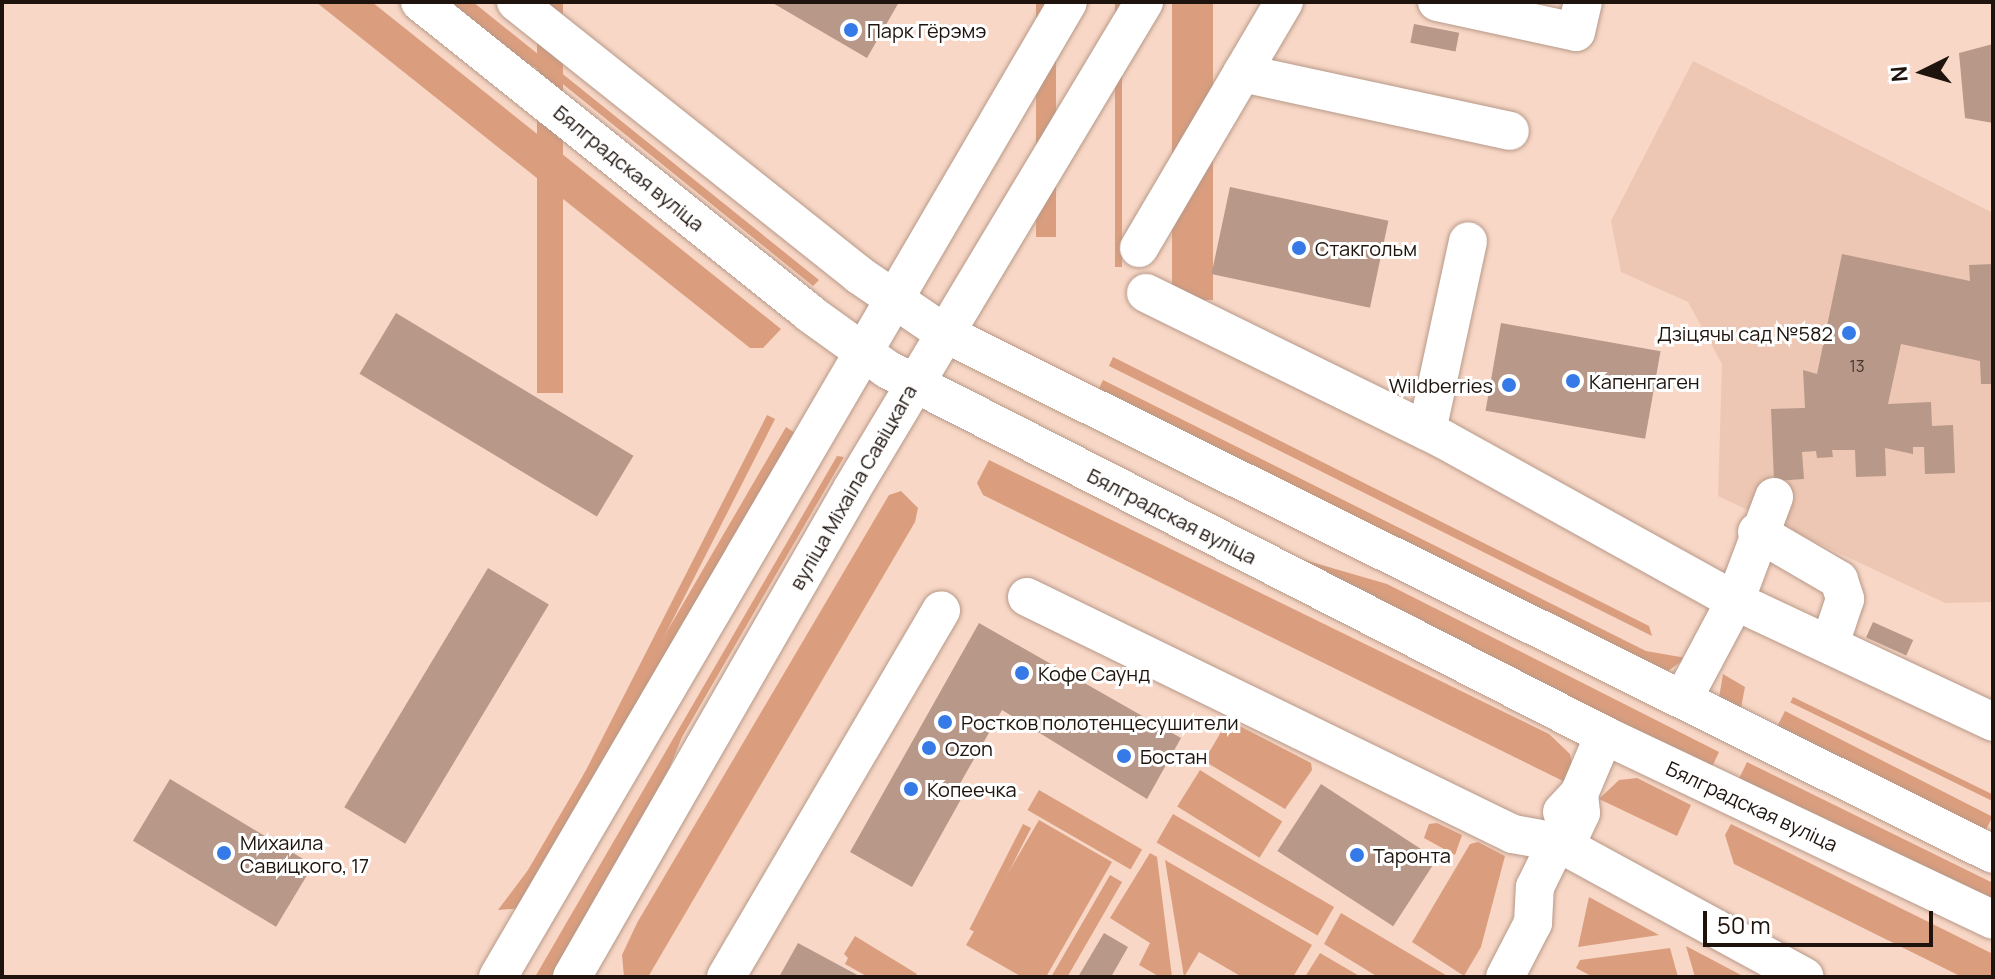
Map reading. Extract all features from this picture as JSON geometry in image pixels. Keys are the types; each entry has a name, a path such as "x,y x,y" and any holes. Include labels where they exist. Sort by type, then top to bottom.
{"street":[{"name":"Бялградская вуліца","path":"420,2 863,352 913,384 1604,735 1993,920"},
{"path":"516,2 893,301 944,333 1993,854"},
{"path":"498,977 1068,2"},
{"name":"вуліца Міхаіла Савіцкага","path":"581,974 913,384 1144,2"},
{"path":"1139,248 1284,2"},
{"path":"1437,2 1576,32 1583,2"},
{"path":"1242,73 1510,131"},
{"path":"1427,431 1468,241"},
{"path":"1146,293 1427,431 1735,601 1993,722"},
{"path":"1683,699 1735,601 1757,532 1774,497"},
{"path":"1757,532 1839,580 1845,599 1830,644"},
{"path":"1027,597 1513,834 1557,842 1805,977"},
{"path":"726,977 941,610"},
{"path":"1505,977 1533,923 1535,887 1557,842 1555,827 1564,808 1579,794 1604,735"}],"shaded area":[{"path":"316,2 372,2 781,329 763,348 750,348"},
{"path":"438,2 473,2 819,280 813,286 559,81 483,38"},
{"path":"537,2 563,2 563,393 537,393"},
{"path":"1036,2 1056,2 1056,237 1036,237"},
{"path":"1115,2 1122,2 1122,267 1115,267"},
{"path":"1172,2 1213,2 1213,300 1172,300"},
{"name":"Дзіцячы сад №582","path":"1693,61 1993,213 1993,602 1945,603 1718,496 1722,364 1688,302 1621,272 1611,221"},
{"path":"1113,357 1649,626 1652,636 1109,366"},
{"path":"1103,380 1646,651 1686,658 1668,671 1094,399"},
{"path":"1011,414 1301,559 1387,584 1719,752 1711,769"},
{"path":"767,415 775,419 538,883 530,879"},
{"path":"786,427 801,437 524,908 498,910 528,870"},
{"path":"837,456 844,457 682,737 648,821 559,977 535,977"},
{"path":"989,460 1549,734 1570,754 1573,768 1569,784 983,495 977,483"},
{"path":"901,491 918,508 915,522 648,977 624,977 622,955 637,923 889,495"},
{"path":"1723,674 1745,687 1740,713 1719,698"},
{"path":"1793,697 1993,795 1991,800 1790,702"},
{"path":"1785,711 1993,817 1984,834 1776,728"},
{"path":"1228,720 1311,763 1312,770 1285,809 1204,761"},
{"path":"1747,762 1993,883 1993,904 1737,783"},
{"path":"1200,770 1282,821 1259,858 1177,806"},
{"path":"1637,778 1691,805 1677,836 1599,799 1619,780"},
{"path":"1039,790 1142,849 1131,869 1028,810"},
{"path":"1173,814 1334,907 1318,936 1156,843"},
{"path":"1039,820 1112,862 1046,977 1022,977 966,945"},
{"path":"1437,823 1462,835 1455,855 1424,838 1429,824"},
{"path":"1023,824 1031,828 977,933 969,929"},
{"path":"1731,824 1993,954 1993,977 1962,977 1734,864 1725,835"},
{"path":"1478,842 1505,856 1481,947 1464,976 1412,942 1470,844"},
{"path":"1150,853 1157,857 1172,977 1160,977 1139,965 1150,943 1110,918"},
{"path":"1165,860 1312,945 1293,977 1242,977 1199,952 1184,977"},
{"path":"1110,875 1122,882 1067,977 1051,977"},
{"path":"1589,897 1659,935 1578,947"},
{"path":"1341,913 1449,977 1378,977 1324,944"},
{"path":"855,936 917,974 915,977 868,977 845,964 848,958 844,954"},
{"path":"1686,946 1741,975 1695,977"},
{"path":"1670,948 1678,977 1593,977 1576,968 1580,960"},
{"path":"1320,953 1361,977 1305,977"}],"building":[{"name":"Парк Гёрэмэ","path":"771,2 899,2 867,58"},
{"path":"1414,24 1459,33 1456,51 1410,43"},
{"path":"1993,44 1993,123 1965,118 1959,53"},
{"name":"Стакгольм","path":"1230,187 1388,221 1370,308 1211,274"},
{"path":"1842,254 1970,281 1969,265 1993,264 1993,384 1981,384 1980,361 1901,344 1888,404 1931,402 1932,426 1953,425 1955,473 1925,474 1924,447 1913,447 1913,454 1885,448 1886,476 1856,477 1855,450 1832,450 1833,457 1817,458 1816,451 1802,452 1804,479 1774,481 1771,409 1805,408 1803,370 1817,374"},
{"path":"396,313 633,456 597,517 359,374"},
{"name":"Капенгаген","path":"1501,323 1661,351 1645,439 1486,411"},
{"path":"488,568 549,605 405,844 344,807"},
{"path":"1873,622 1913,640 1906,655 1866,638"},
{"name":"Бостан","path":"979,623 1181,738 1147,799 1002,710 958,787 965,792 912,887 850,852"},
{"name":"Михаила Савицкого, 17","path":"170,779 313,865 276,927 133,841"},
{"name":"Таронта","path":"1321,784 1437,859 1393,926 1277,851"},
{"path":"1104,933 1128,947 1111,977 1078,977"},
{"path":"798,943 861,977 779,977"}],"place":[{"name":"Парк Гёрэмэ","path":"851,30"},
{"name":"Стакгольм","path":"1299,248"},
{"name":"Дзіцячы сад №582","path":"1849,333"},
{"name":"Капенгаген","path":"1573,381"},
{"name":"Wildberries","path":"1509,385"},
{"name":"Кофе Саунд","path":"1022,673"},
{"name":"Ростков полотенцесушители","path":"945,722"},
{"name":"Ozon","path":"929,748"},
{"name":"Бостан","path":"1124,756"},
{"name":"Копеечка","path":"911,789"},
{"name":"Михаила Савицкого, 17","path":"224,853"},
{"name":"Таронта","path":"1357,855"}]}
